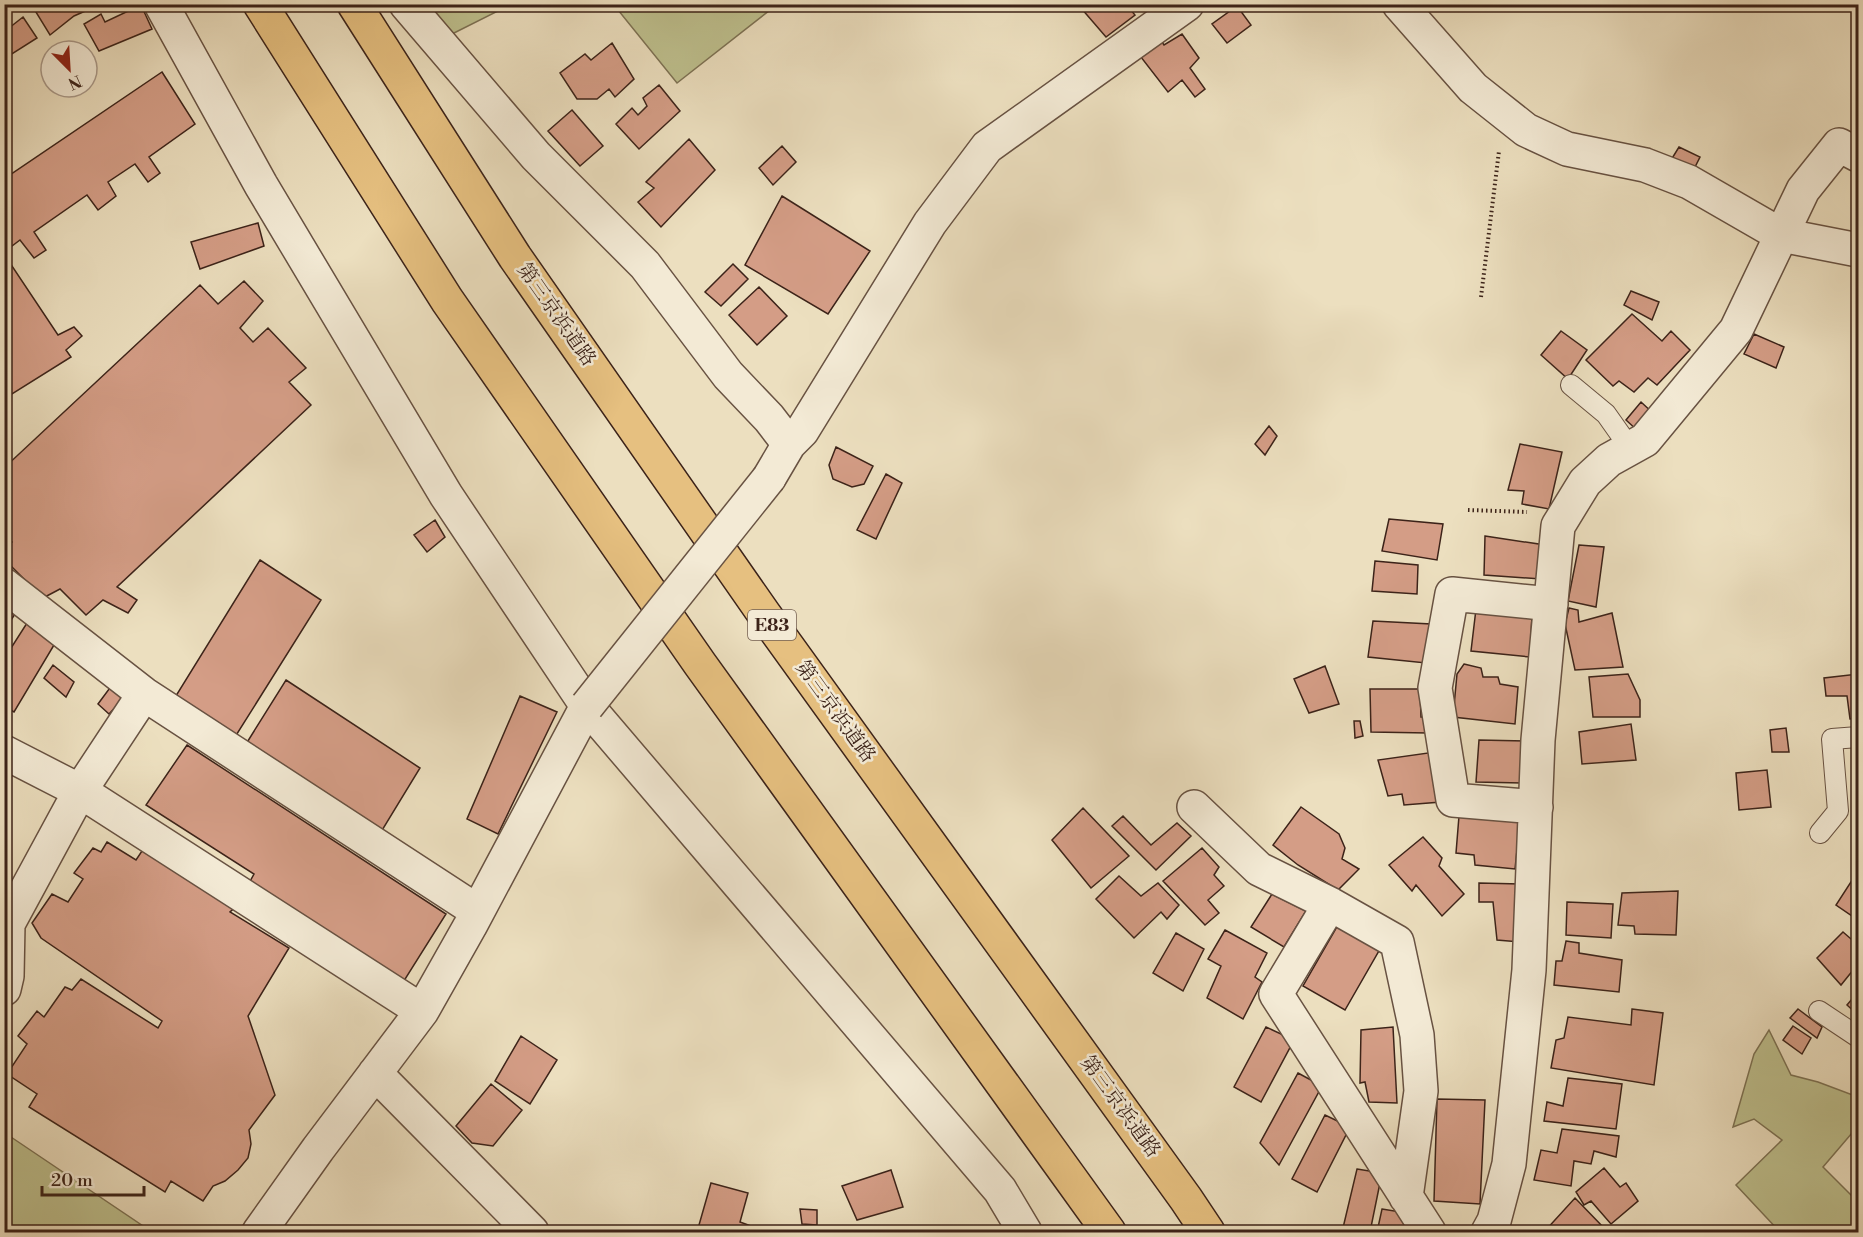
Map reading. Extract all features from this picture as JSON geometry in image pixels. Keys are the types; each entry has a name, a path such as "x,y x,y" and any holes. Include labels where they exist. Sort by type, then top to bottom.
{"highway":[{"path":"260,4 447,300 700,664 1109,1233"},
{"name":"第三京浜道路","path":"354,4 515,256 764,614 1208,1233"}],"street":[{"path":"162,4 261,185 446,495 587,706 1000,1190 1025,1233"},
{"path":"406,4 536,156 645,265 728,375 769,418 789,444"},
{"path":"259,1233 318,1149 422,1011 587,706 769,478 789,444 802,430 930,223 987,147 1187,4"},
{"path":"1399,4 1473,88 1526,130 1567,149 1645,165 1689,182 1781,235 1858,250"},
{"path":"1488,1233 1494,1221 1509,1164 1529,970 1538,740 1558,526 1585,482 1609,460 1645,440 1736,330 1803,190 1839,145 1858,155"},
{"path":"4,585 144,694 477,911"},
{"path":"1536,807 1453,800 1435,688 1452,594 1551,604"},
{"path":"4,989 7,976 8,924 80,791 144,694"},
{"path":"4,752 80,791 422,1011"},
{"path":"1194,807 1260,870 1330,904 1397,942 1417,1035 1421,1091 1406,1197"},
{"path":"1330,904 1276,994 1429,1233"},
{"path":"375,1074 532,1233"}],"lane":[{"path":"1571,385 1606,414 1630,448"},
{"path":"1820,832 1838,811 1832,739 1858,737"},
{"path":"1819,1011 1858,1036"}],"path":[{"path":"1481,297 1502,111"},
{"path":"1468,510 1540,513 1561,521"}],"green space":[{"path":"766,4 770,10 677,83 614,5"},
{"path":"422,5 510,5 450,35"},
{"path":"1769,1030 1791,1075 1858,1097 1858,1126 1823,1167 1858,1202 1858,1232 1780,1232 1736,1185 1782,1140 1754,1119 1733,1127 1754,1054"},
{"path":"5,1133 152,1232 5,1232"}],"building":[{"path":"31,4 96,4 97,6 74,16 50,35"},
{"path":"1085,4 1126,4 1135,15 1106,37 1081,8"},
{"path":"141,5 152,29 99,51 99,39 92,39 84,24 101,14 105,22"},
{"path":"1237,6 1251,25 1227,43 1212,24"},
{"path":"23,17 37,38 4,59 4,22 9,28"},
{"path":"1182,34 1199,58 1190,68 1205,89 1195,97 1182,80 1168,92 1137,52 1158,36 1164,45"},
{"path":"612,43 634,79 615,97 609,89 597,99 577,99 560,73 585,54 591,60"},
{"path":"162,72 195,124 149,157 160,173 148,182 135,164 108,182 116,196 98,210 87,195 34,232 46,250 34,258 20,240 4,252 4,179"},
{"path":"659,85 680,111 639,149 616,124 632,108 638,115 647,106 643,98"},
{"path":"572,110 603,146 580,166 548,131"},
{"path":"689,139 715,170 661,227 638,202 654,188 646,182"},
{"path":"782,146 796,162 773,185 759,168"},
{"path":"1679,147 1700,157 1693,171 1671,160"},
{"path":"782,196 870,251 828,314 745,265"},
{"path":"258,223 264,246 200,269 191,242"},
{"path":"4,254 58,335 74,327 82,336 66,350 71,357 4,399"},
{"path":"733,264 748,279 721,306 705,292"},
{"path":"244,281 263,301 240,328 253,342 268,328 306,368 289,382 311,405 117,587 137,600 128,613 103,600 86,615 60,589 43,598 4,559 4,549 12,542 4,535 4,468 200,285 218,304"},
{"path":"759,287 787,316 757,345 729,315"},
{"path":"1631,291 1659,302 1652,320 1624,305"},
{"path":"1632,314 1662,341 1671,331 1690,350 1657,385 1648,378 1634,392 1619,381 1613,386 1586,360"},
{"path":"1561,331 1587,350 1568,379 1541,355"},
{"path":"1754,334 1784,347 1776,368 1744,354"},
{"path":"1641,402 1654,414 1639,432 1626,420"},
{"path":"1269,426 1277,436 1265,455 1255,444"},
{"path":"1520,444 1562,452 1549,509 1522,504 1524,491 1508,490"},
{"path":"836,447 873,466 864,484 852,487 833,479 829,465"},
{"path":"886,474 902,483 876,539 857,530"},
{"path":"1389,519 1443,524 1437,560 1382,551"},
{"path":"435,520 445,537 427,552 414,535"},
{"path":"1485,536 1545,545 1541,579 1484,575"},
{"path":"1579,545 1604,547 1596,607 1568,601"},
{"path":"260,560 321,600 235,737 174,699"},
{"path":"1375,561 1418,565 1417,594 1372,591"},
{"path":"4,607 15,614 4,631"},
{"path":"1569,608 1578,610 1579,622 1612,613 1623,667 1575,670 1565,624"},
{"path":"1476,609 1532,615 1530,657 1471,651"},
{"path":"1373,621 1431,624 1426,663 1368,657"},
{"path":"27,623 57,640 14,712 4,706 4,659"},
{"path":"1464,664 1481,668 1483,677 1498,677 1500,684 1518,687 1515,724 1453,717 1457,674"},
{"path":"53,665 74,682 66,697 44,678"},
{"path":"1325,666 1339,704 1309,713 1294,679"},
{"path":"1628,674 1640,700 1640,717 1593,717 1589,677"},
{"path":"1858,674 1858,718 1850,719 1847,696 1826,696 1824,678"},
{"path":"286,680 420,768 381,832 246,744"},
{"path":"112,685 125,697 109,714 98,704"},
{"path":"1370,689 1420,689 1421,717 1430,717 1428,733 1371,732"},
{"path":"520,696 557,712 498,834 467,819"},
{"path":"1354,721 1360,721 1363,736 1355,738"},
{"path":"1631,724 1636,760 1582,764 1579,732"},
{"path":"1786,728 1789,752 1772,752 1770,730"},
{"path":"1479,740 1525,741 1522,783 1476,782"},
{"path":"187,745 446,914 402,984 248,885 254,874 146,805"},
{"path":"1435,752 1441,802 1404,805 1402,794 1388,796 1378,760"},
{"path":"1767,770 1771,807 1739,810 1736,773"},
{"path":"1301,807 1339,834 1345,848 1342,859 1359,869 1338,890 1298,865 1273,845"},
{"path":"1083,808 1129,856 1091,888 1052,840"},
{"path":"1123,816 1151,845 1177,823 1191,836 1156,870 1112,826"},
{"path":"1459,816 1520,821 1515,869 1475,865 1474,855 1456,853"},
{"path":"1423,837 1442,858 1439,866 1464,894 1442,916 1416,885 1412,891 1389,865"},
{"path":"107,842 136,860 146,845 238,905 230,912 289,948 248,1016 275,1095 249,1130 251,1144 248,1158 225,1181 213,1186 203,1201 171,1181 165,1192 29,1107 37,1094 7,1074 27,1044 18,1036 37,1011 44,1017 65,987 72,990 81,979 158,1028 162,1021 41,938 32,923 52,894 68,902 83,879 74,873 93,848 101,852"},
{"path":"1202,848 1219,867 1214,875 1224,886 1208,900 1219,913 1205,925 1163,881"},
{"path":"1858,871 1858,920 1836,905"},
{"path":"1119,876 1141,896 1158,883 1179,905 1167,919 1161,912 1134,938 1096,899"},
{"path":"1479,883 1520,884 1520,942 1497,940 1493,902 1479,902"},
{"path":"1678,891 1676,935 1635,934 1634,926 1618,925 1622,893"},
{"path":"1272,894 1306,911 1284,947 1251,927"},
{"path":"1567,902 1613,904 1611,938 1566,935"},
{"path":"1338,925 1380,949 1345,1010 1303,986"},
{"path":"1225,930 1267,953 1255,977 1262,982 1243,1019 1207,998 1221,966 1208,959"},
{"path":"1843,932 1858,945 1858,964 1841,985 1817,958"},
{"path":"1176,933 1204,949 1183,991 1153,973"},
{"path":"1566,941 1579,943 1579,953 1622,960 1619,992 1554,985 1556,961 1562,961"},
{"path":"1858,992 1858,1015 1847,1005"},
{"path":"1632,1009 1663,1013 1654,1085 1551,1068 1556,1040 1564,1038 1568,1017 1631,1025"},
{"path":"1798,1009 1822,1027 1817,1038 1790,1018"},
{"path":"1793,1026 1811,1038 1802,1054 1783,1040"},
{"path":"1266,1027 1294,1040 1261,1102 1234,1087"},
{"path":"1393,1027 1397,1103 1369,1102 1365,1082 1360,1083 1361,1030"},
{"path":"521,1036 557,1060 530,1104 495,1081"},
{"path":"1298,1073 1322,1086 1279,1165 1260,1143"},
{"path":"1568,1078 1622,1084 1616,1129 1544,1121 1547,1102 1563,1106"},
{"path":"491,1084 522,1110 493,1146 472,1143 456,1126"},
{"path":"1437,1099 1485,1100 1480,1204 1434,1201"},
{"path":"1325,1115 1350,1127 1317,1192 1292,1179"},
{"path":"1562,1129 1619,1136 1616,1157 1594,1151 1591,1164 1574,1161 1571,1186 1534,1180 1541,1150 1557,1153"},
{"path":"1604,1168 1620,1187 1626,1183 1638,1201 1611,1224 1591,1201 1584,1205 1576,1192"},
{"path":"1357,1169 1382,1173 1370,1232 1342,1232"},
{"path":"891,1170 903,1207 857,1220 842,1186"},
{"path":"711,1183 748,1193 740,1222 759,1229 758,1232 697,1232"},
{"path":"1575,1198 1605,1229 1602,1232 1544,1232"},
{"path":"800,1209 817,1210 817,1225 802,1224"},
{"path":"1382,1209 1407,1213 1403,1232 1377,1232"}]}
